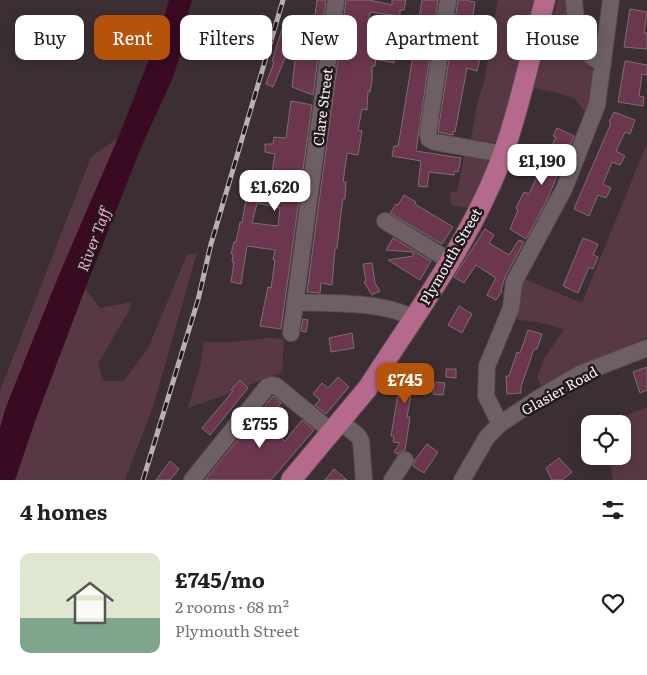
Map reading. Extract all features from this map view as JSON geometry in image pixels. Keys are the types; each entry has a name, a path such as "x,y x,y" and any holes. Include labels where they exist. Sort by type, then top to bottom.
{"main road":[{"name":"Plymouth Street","path":"291,480 371,383 450,261 472,222 503,154 518,106 545,0"}],"street":[{"name":"Clare Street","path":"291,333 336,0"},
{"path":"448,0 428,132 429,140 503,154"},
{"path":"574,0 578,29 585,48 592,58 603,62"},
{"path":"500,424 486,396 486,366 512,308 514,282 564,189 597,105 611,0"},
{"path":"385,221 450,261"},
{"path":"296,302 395,310 413,319"},
{"name":"Glasier Road","path":"462,480 487,437 500,424 580,374 647,348"},
{"path":"192,480 267,387 272,385 336,426 358,436 361,441 364,480"},
{"path":"392,480 406,460"}],"shaded area":[{"path":"498,0 534,0 530,15 507,15 507,60 519,60 497,141 494,143 471,139 488,60 497,60 497,15 495,15"},
{"path":"558,0 569,0 572,15 554,15"},
{"path":"542,60 586,60 595,75 587,115 575,99 563,94 534,88"},
{"path":"118,138 59,275 6,407 0,428 0,391 91,157"},
{"path":"647,143 647,337 542,387 537,377 544,359 564,329 537,322 518,320 522,278 582,303"},
{"path":"464,156 489,161 468,208 451,205 450,192 457,192"},
{"path":"197,253 154,404 125,480 15,480 35,421 85,289 100,308 132,302 98,364 103,381 124,381 148,348 187,255"},
{"path":"268,338 284,339 282,372 247,386 239,380 232,389 234,392 188,408 200,367 204,342 233,342"},
{"path":"647,407 647,480 613,480 610,465 631,465 631,415 627,415"}],"water":[{"name":"River Taff","path":"169,0 192,0 188,15 180,15 180,56 173,77 140,150 85,289 35,421 15,480 0,480 0,428 6,407 59,275 118,138 149,60 170,60 170,15 165,15"}],"building":[{"path":"317,0 326,0 324,15 315,15"},
{"path":"346,0 369,0 392,5 392,0 406,0 404,10 400,10 400,15 370,12 370,15 367,15 367,60 376,60 375,66 372,66 372,81 370,92 368,91 367,110 362,109 358,130 362,131 358,155 347,153 343,182 346,182 345,199 343,199 337,248 335,249 332,285 321,283 320,293 307,292 338,60 357,60 357,15 344,15"},
{"path":"422,0 438,0 436,15 420,15"},
{"path":"458,0 475,2 473,15 456,15"},
{"path":"630,9 647,12 644,33 647,33 647,49 624,47"},
{"path":"282,29 282,60 284,60 273,87 266,84 274,62 272,61"},
{"path":"295,60 318,60 313,95 292,87"},
{"path":"380,60 394,60 394,63"},
{"path":"412,60 429,60 416,151 461,158 458,172 455,171 454,175 429,172 427,187 418,186 421,161 392,156 394,146 398,146"},
{"path":"449,60 480,60 477,71 467,68 455,132 453,131 453,135 438,132"},
{"path":"625,61 647,65 647,75 642,74 639,96 644,97 643,106 618,102"},
{"path":"291,101 312,105 281,329 260,326 268,287 271,288 275,250 247,246 241,284 231,282 234,262 232,262 233,254 231,254 234,242 236,242 240,222 242,223 245,199 252,175 269,178 270,172 272,172 275,154 265,152 265,144 273,144 274,137 286,138","holes":["257,203 280,208 278,226 252,223"]},
{"path":"614,112 635,120 630,134 625,132 616,151 625,156 620,165 612,162 603,184 611,188 606,198 598,195 589,216 574,209"},
{"path":"557,128 574,136 546,202 526,239 510,229 518,210 516,208 524,192 529,194 556,137 553,136"},
{"path":"404,195 416,202 415,204 453,227 442,244 390,213"},
{"path":"485,229 494,235 489,243 509,255 519,240 524,242 505,277 502,291 496,300 487,295 496,278 476,265 464,283 454,277"},
{"path":"393,238 431,261 420,280 388,260 413,256 413,252 386,250"},
{"path":"583,238 598,244 593,255 598,257 593,269 589,267 578,293 563,286"},
{"path":"372,263 375,283 380,291 372,295 364,282 366,281 363,264"},
{"path":"459,306 472,314 462,333 448,325"},
{"path":"303,319 308,320 306,332 301,331"},
{"path":"528,330 542,334 537,349 534,349 521,387 521,393 507,394 506,376 509,376 517,352 520,353"},
{"path":"352,333 354,348 331,352 329,338"},
{"path":"403,364 424,368 420,385 413,384 407,417 410,417 405,450 397,454 394,452 400,443 393,442 394,437 391,436"},
{"path":"647,367 647,390 640,393 633,372"},
{"path":"446,369 456,369 456,378 446,377"},
{"path":"338,377 349,387 326,414 315,405 320,400 313,394 322,383 328,388"},
{"path":"240,380 248,388 210,435 202,428"},
{"path":"435,382 445,383 443,395 433,394"},
{"path":"273,396 281,403 276,409 281,413 269,427 271,430 285,441 302,420 314,430 271,480 205,480"},
{"path":"427,444 438,452 424,473 413,466 415,460"},
{"path":"559,458 572,472 562,480 552,480 546,468"},
{"path":"170,461 179,469 170,480 156,480"},
{"path":"334,469 347,480 325,480"}],"railway":[{"path":"143,480 198,300 211,244 283,0"}]}
